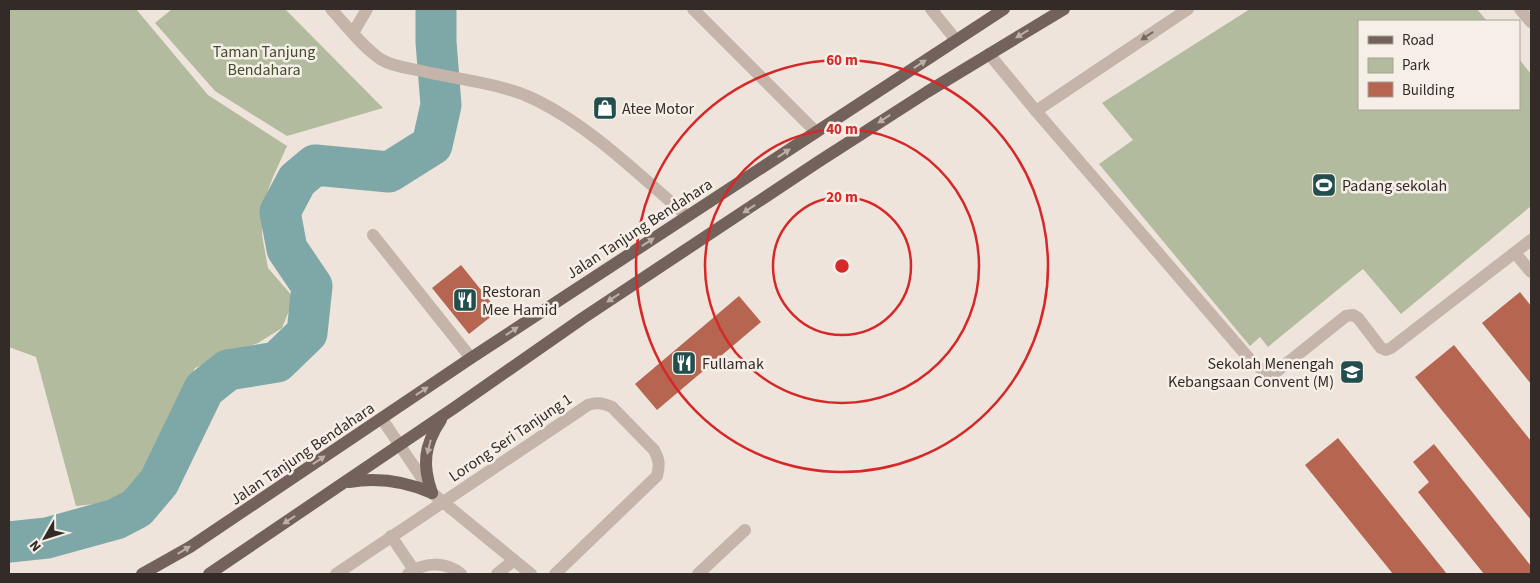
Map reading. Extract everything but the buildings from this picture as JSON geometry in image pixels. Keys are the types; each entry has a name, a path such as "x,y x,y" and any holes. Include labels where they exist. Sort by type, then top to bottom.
{"main road":[{"name":"Jalan Tanjung Bendahara","path":"142,574 190,547 471,358 1004,9"},
{"path":"209,574 583,318 818,162 926,92 1064,9"},
{"path":"437,497 427,478 426,462 428,447 433,432 442,419 454,408"},
{"path":"344,483 373,479 389,480 418,487 437,497"}],"street":[{"path":"331,9 371,52 382,60 394,65 505,88 536,100 574,122 687,216"},
{"path":"353,33 367,9"},
{"path":"693,9 816,132"},
{"path":"931,9 956,40"},
{"path":"1036,111 1188,9"},
{"path":"989,54 1253,363 1264,371 1276,372 1346,316 1353,314 1381,348 1386,350 1391,348 1531,240"},
{"path":"373,234 471,358"},
{"path":"1515,253 1531,272"},
{"name":"Lorong Seri Tanjung 1","path":"336,574 391,536 437,497 580,410 596,402 604,403 612,407 654,450 660,468 657,476 555,574"},
{"path":"382,419 437,497 531,574"},
{"path":"698,574 745,530"},
{"path":"391,536 411,572 429,565 441,564 454,568 461,574"},
{"path":"497,574 514,560"}],"green space":[{"path":"9,9 136,9 208,95 287,146 263,204 262,235 268,268 294,298 282,328 258,343 195,368 151,467 115,502 76,506 36,357 9,347"},
{"name":"Taman Tanjung Bendahara","path":"172,9 285,9 383,108 287,136 215,91 155,23"},
{"name":"Padang sekolah","path":"1250,9 1477,9 1486,20 1358,20 1358,110 1520,110 1520,60 1531,74 1531,206 1401,314 1363,269 1268,347 1260,337 1250,346 1099,164 1133,140 1102,103"}],"waterway":[{"path":"9,542 47,538 116,519 137,508 159,482 204,389 228,370 277,362 307,333 312,286 287,249 280,212 297,180 315,165 389,172 432,145 441,105 436,42 436,9"}],"place":[{"name":"Atee Motor","path":"605,108"},
{"name":"Padang sekolah","path":"1324,185"},
{"name":"Restoran Mee Hamid","path":"465,300"},
{"name":"Fullamak","path":"684,363"},
{"name":"Sekolah Menengah Kebangsaan Convent (M)","path":"1352,372"}]}
